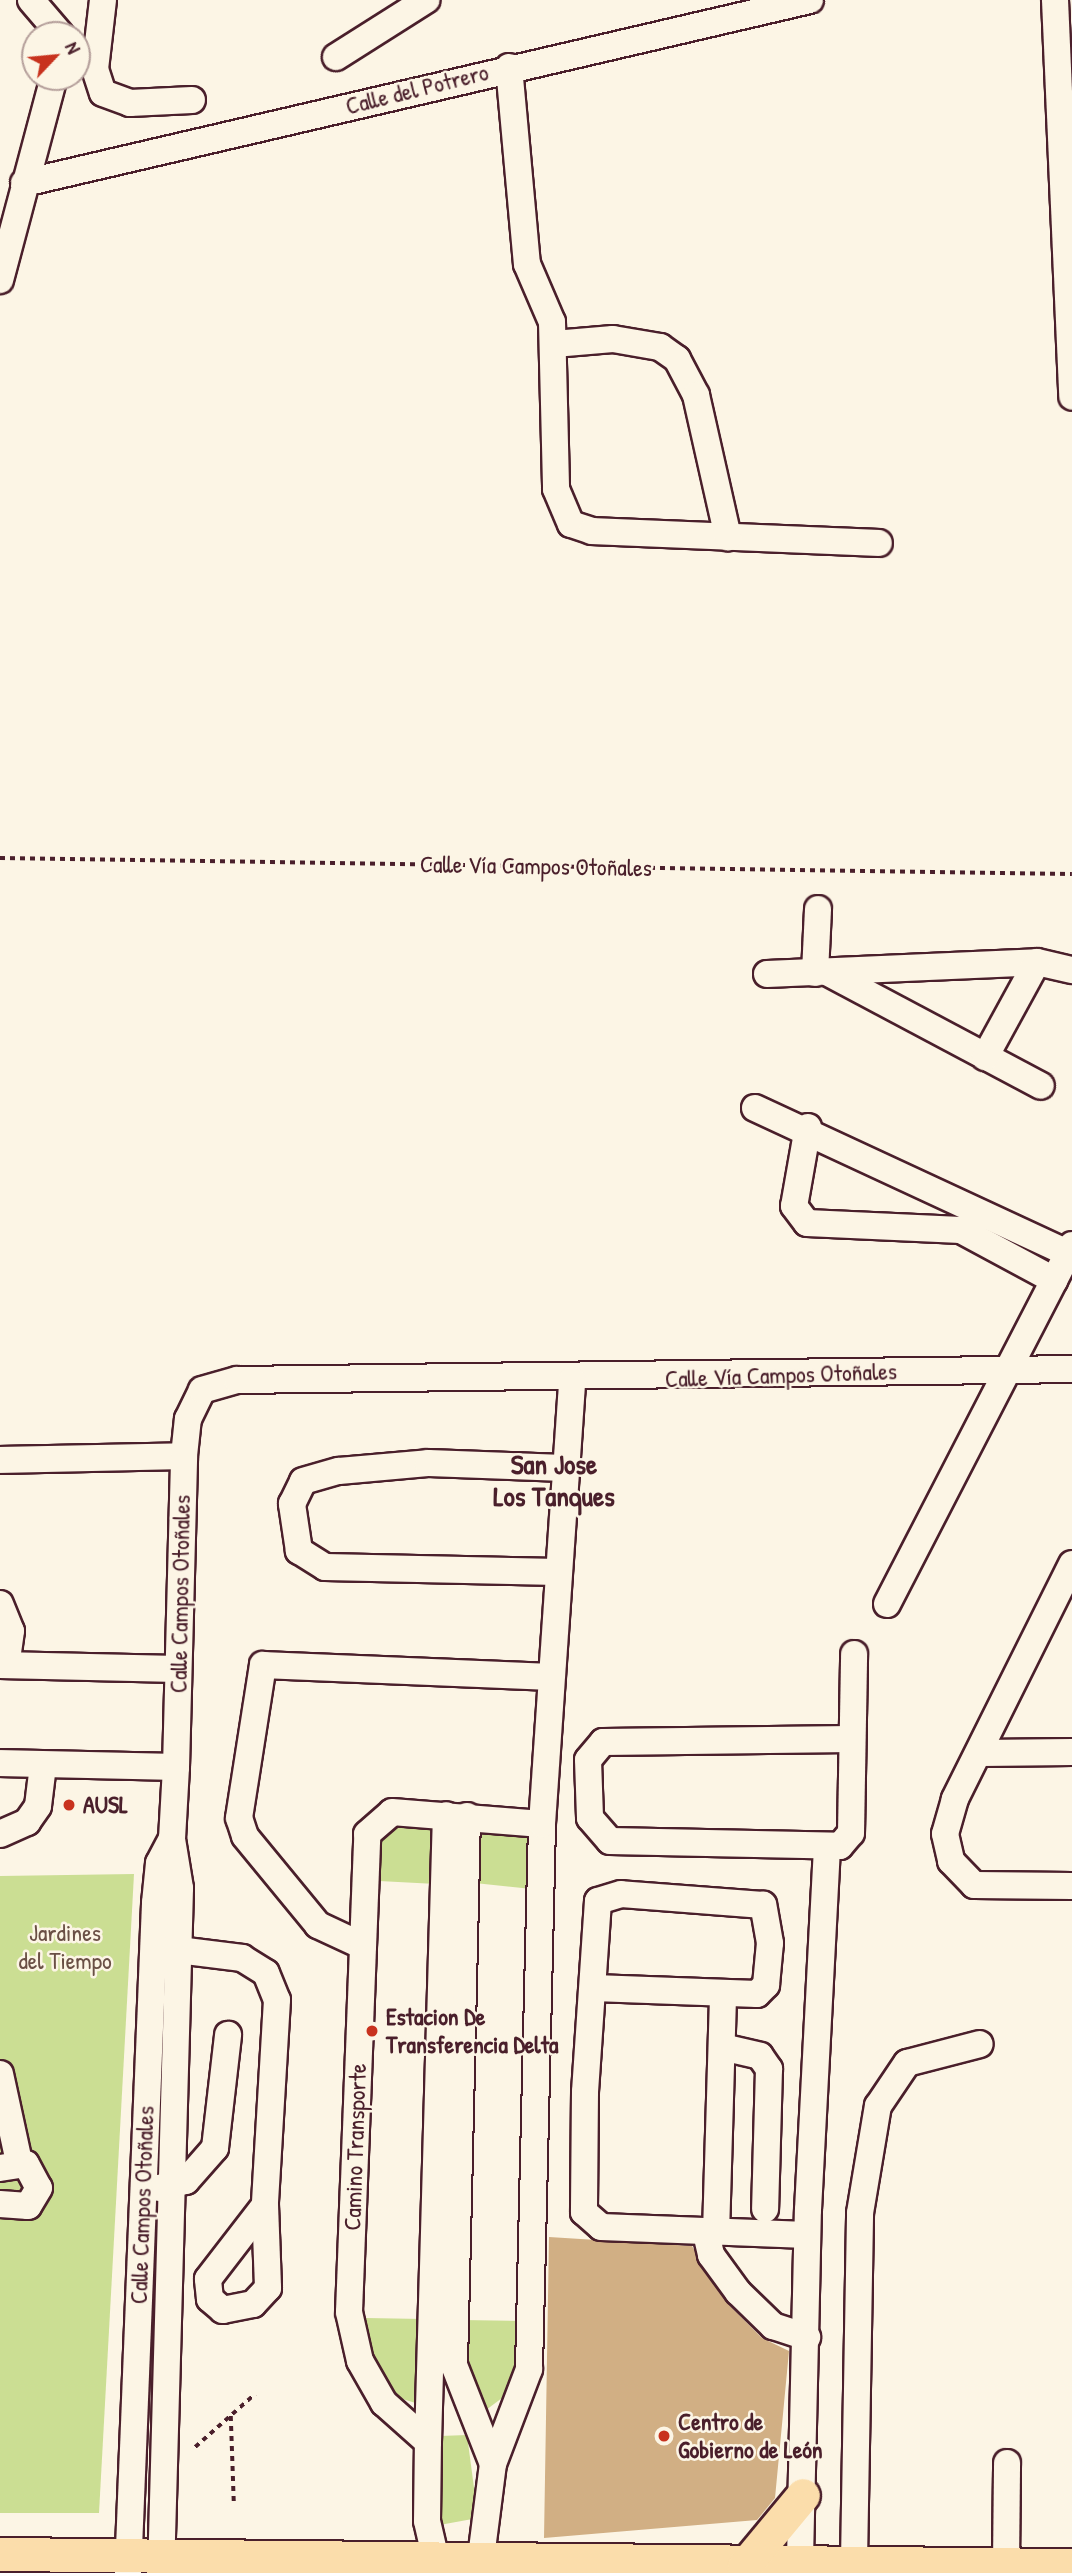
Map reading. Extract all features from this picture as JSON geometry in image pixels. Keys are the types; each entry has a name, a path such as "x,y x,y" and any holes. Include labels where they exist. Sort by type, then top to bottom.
{"main road":[{"path":"744,2566 803,2495"},
{"path":"0,2554 145,2564 744,2566 800,2560 1072,2565"}],"street":[{"path":"31,0 49,21"},
{"path":"103,0 95,69 103,93 130,103 192,100"},
{"path":"336,57 426,0"},
{"name":"Calle del Potrero","path":"24,183 509,67 810,0"},
{"path":"1055,0 1072,397"},
{"path":"509,67 527,264 554,344 556,489 571,524 592,531 879,543"},
{"path":"0,280 50,91"},
{"path":"554,344 613,338 660,347 677,359 696,394 728,537"},
{"path":"818,909 821,972"},
{"path":"767,974 895,966 1037,962 1072,970"},
{"path":"985,1057 1037,962"},
{"path":"883,1003 895,966"},
{"path":"821,972 1041,1086"},
{"path":"755,1108 808,1127 1070,1249 887,1604"},
{"path":"808,1127 794,1206 807,1223 927,1224 961,1230 1054,1280"},
{"path":"927,1224 944,1190"},
{"name":"Calle Vía Campos Otoñales","path":"237,1380 572,1380 1007,1368 1072,1369"},
{"name":"Calle Campos Otoñales","path":"145,2564 173,2188 181,1864 172,1839 184,1456 188,1419 202,1390 237,1380"},
{"path":"478,2565 493,2465 529,2369 533,2318 542,1824 572,1380"},
{"path":"0,1460 184,1456"},
{"path":"558,1572 325,1567 299,1551 292,1504 303,1481 339,1471 428,1463 565,1468"},
{"path":"1072,1564 1062,1605 981,1753 948,1821 946,1847 957,1871 984,1887 1072,1886"},
{"path":"0,1604 11,1631 3,1665 178,1669"},
{"path":"851,1739 622,1738 598,1743 588,1760 590,1818 610,1841 827,1850 851,1833 854,1654"},
{"path":"363,1946 318,1925 245,1836 239,1818 263,1665 551,1677"},
{"path":"981,1753 1072,1752"},
{"path":"0,1763 43,1767 176,1767"},
{"path":"0,1834 27,1822 38,1806 43,1767"},
{"name":"Camino Transporte","path":"428,2442 384,2403 360,2361 349,2312 367,1835 374,1822 392,1812 457,1815 542,1824"},
{"path":"436,2565 427,2521 428,2442 457,1815"},
{"path":"457,1815 454,2365 468,2412 493,2465"},
{"name":"Calle Campos Otoñales","path":"145,2564 143,2189 159,1863 172,1839"},
{"path":"800,2560 807,2337 807,2235 827,1850"},
{"path":"594,1988 723,1996 757,1994 766,1985 771,1924 754,1900 602,1899 594,1988 586,2092 587,2219 601,2227 807,2235"},
{"path":"153,1948 179,1947 242,1958 267,1973 273,1986 265,2205"},
{"path":"723,1996 712,2255 738,2291 773,2326 807,2337"},
{"path":"143,2189 173,2188 201,2169 215,2148 228,2035"},
{"path":"854,2561 860,2213 878,2106 907,2063 980,2044"},
{"path":"722,2047 760,2056 769,2069 765,2209"},
{"path":"0,2074 9,2165 36,2174 37,2196 28,2206 2,2209"},
{"path":"430,2408 468,2412 516,2407"},
{"path":"1006,2564 1007,2463"}],"path":[{"name":"Calle Vía Campos Otoñales","path":"0,858 1072,874"},
{"path":"195,2447 255,2394"},
{"path":"231,2416 234,2502"}],"green space":[{"path":"400,1822 439,1829 436,1884 379,1881 379,1834"},
{"path":"478,1829 533,1835 527,1888 472,1883"},
{"name":"Jardines del Tiempo","path":"134,1874 99,2513 0,2513 0,1876"},
{"path":"366,2318 424,2319 422,2405 396,2397 368,2345"},
{"path":"461,2320 523,2321 514,2389 482,2413 471,2410"},
{"path":"467,2435 478,2518 434,2526 440,2436"}],"building":[{"name":"Centro de Gobierno de León","path":"549,2237 692,2246 727,2303 762,2338 789,2351 775,2498 757,2520 544,2538"}],"place":[{"name":"AUSL","path":"69,1805"},
{"name":"Estacion De Transferencia Delta","path":"372,2031"},
{"name":"Centro de Gobierno de León","path":"664,2436"}],"district":[{"name":"San Jose Los Tanques","path":"554,1480"}]}
